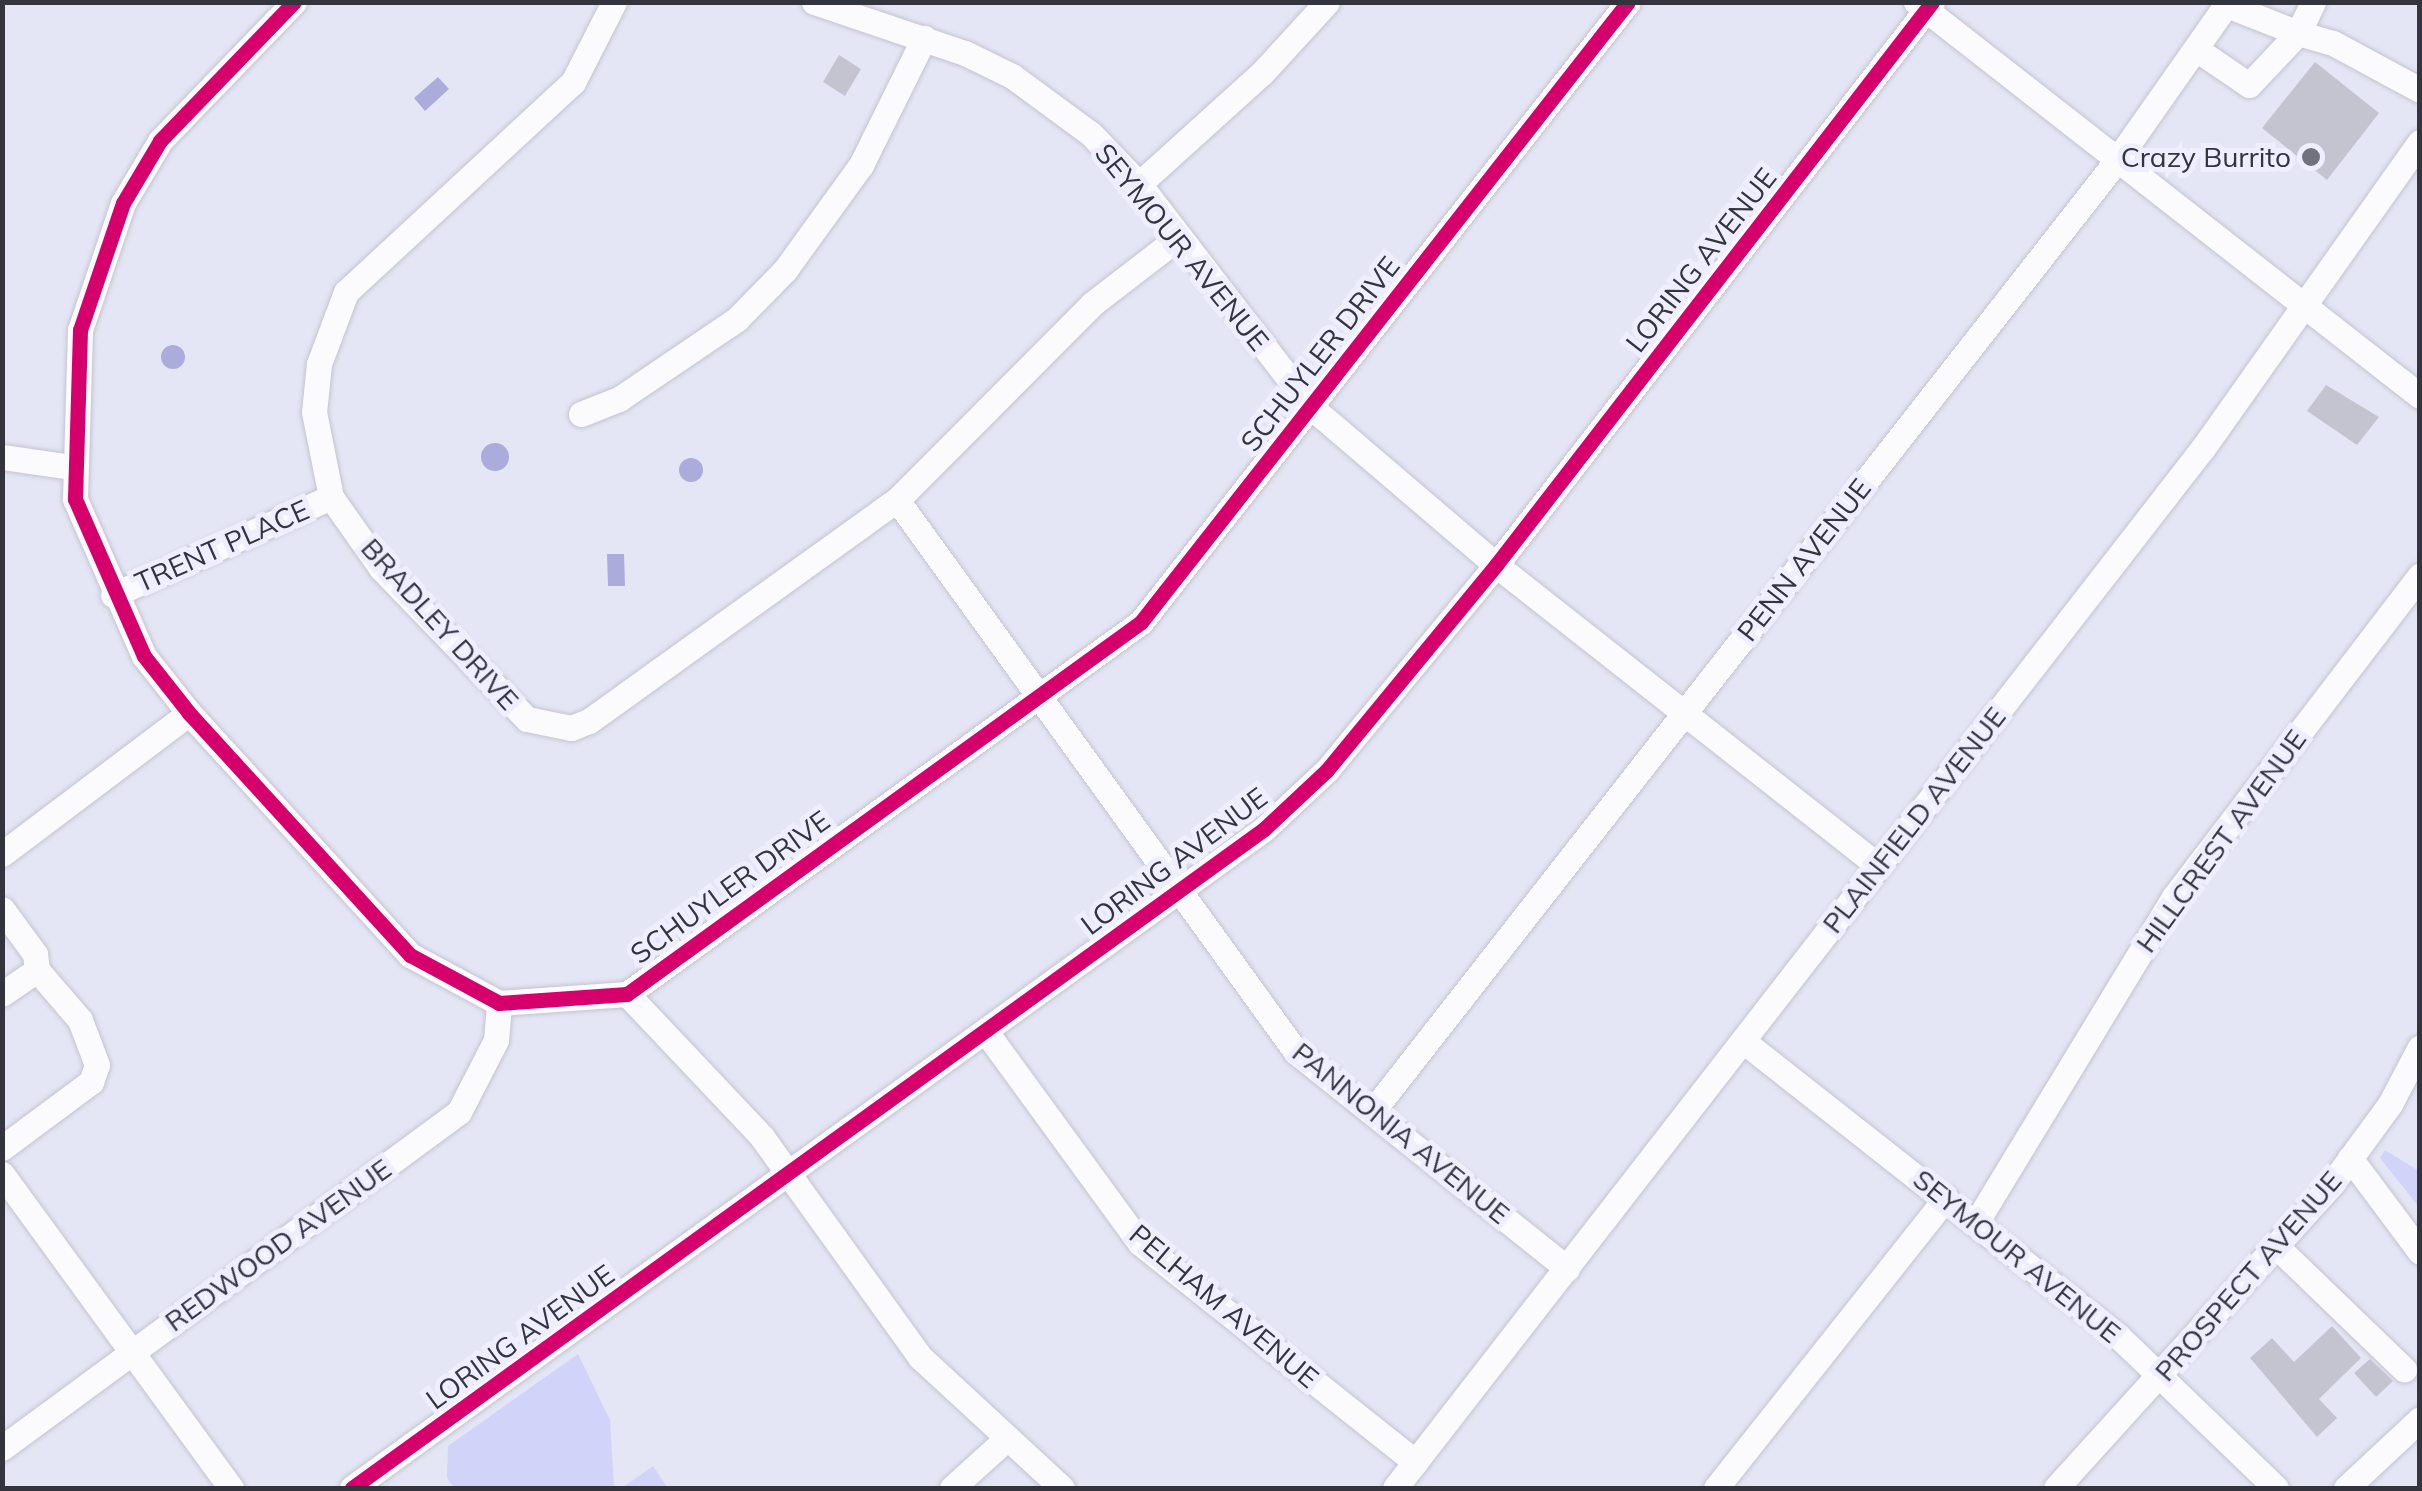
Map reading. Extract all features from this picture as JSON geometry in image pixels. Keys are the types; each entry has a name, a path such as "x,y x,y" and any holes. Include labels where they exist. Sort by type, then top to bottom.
{"street":[{"path":"294,2 160,141 123,202 80,330 72,467 75,500 113,595 144,656 189,714 410,955 499,1002"},
{"name":"BRADLEY DRIVE","path":"614,2 573,82 346,292 328,330 314,412 331,496 381,568 505,702 526,718 571,728 897,500 1092,304 1180,237"},
{"name":"SEYMOUR AVENUE","path":"814,2 924,38 1012,76 1091,134 1139,184 1310,406 1496,565 1878,866"},
{"path":"1139,184 1262,73 1327,2"},
{"name":"SCHUYLER DRIVE","path":"499,1002 627,994 1141,622 1628,2"},
{"path":"2196,48 2249,85 2298,33 2313,2"},
{"path":"2227,4 2333,43 2420,90"},
{"name":"PENN AVENUE","path":"1372,1112 2117,160 2227,4"},
{"path":"1925,5 2420,396"},
{"name":"LORING AVENUE","path":"352,1488 788,1177 1264,829 1327,770 1496,565 1925,5"},
{"path":"581,414 619,399 738,320 784,270 861,165 924,38"},
{"name":"PLAINFIELD AVENUE","path":"1395,1488 2305,308 2420,142"},
{"path":"2,456 72,467"},
{"name":"TRENT PLACE","path":"113,595 331,496"},
{"name":"PANNONIA AVENUE","path":"897,500 1176,892 1296,1052 1567,1268"},
{"name":"HILLCREST AVENUE","path":"1977,1222 2174,897 2420,575"},
{"path":"2,854 189,714"},
{"path":"2,909 34,954 38,970 80,1020 97,1066 91,1082 2,1148"},
{"path":"2,994 38,970"},
{"path":"627,994 762,1138 920,1357 1004,1441 1062,1488"},
{"name":"REDWOOD AVENUE","path":"2,1448 459,1112 496,1040 499,1002"},
{"name":"PELHAM AVENUE","path":"986,1032 1140,1243 1416,1462"},
{"name":"SEYMOUR AVENUE","path":"1743,1041 1977,1222 2161,1377 2260,1483"},
{"name":"PROSPECT AVENUE","path":"2056,1488 2161,1377 2350,1158 2420,1047"},
{"path":"2350,1158 2420,1252"},
{"path":"2,1174 135,1350 231,1488"},
{"path":"1716,1488 1946,1198"},
{"path":"2276,1246 2404,1369"},
{"path":"2346,1488 2420,1419"},
{"path":"952,1488 1004,1441"}],"shaded area":[{"path":"438,77 449,89 425,111 414,98"},
{"path":"173,345 185,357 173,369 161,357"},
{"path":"495,443 505,447 509,457 505,467 495,471 485,467 481,457 485,447"},
{"path":"691,458 703,470 691,482 679,470"},
{"path":"607,554 624,554 625,586 608,586"},
{"path":"2385,1150 2419,1171 2419,1207 2380,1158"},
{"path":"578,1354 610,1420 614,1488 454,1488 447,1478 448,1446"},
{"path":"653,1466 668,1488 622,1488"}],"building":[{"path":"839,55 861,69 845,96 823,82"},
{"path":"2315,62 2379,113 2327,180 2262,128"},
{"path":"2326,385 2379,417 2357,445 2307,411"},
{"path":"2332,1326 2361,1358 2319,1399 2337,1418 2317,1437 2250,1358 2272,1338 2294,1362"},
{"path":"2370,1359 2393,1381 2376,1397 2354,1373"}],"cycle path":[{"path":"294,2 160,141 123,203 80,330 75,499 144,656 189,713 410,955 499,1003 627,994 1141,622 1628,2"},
{"path":"352,1488 1264,829 1327,770 1496,565 1932,2"}],"place":[{"name":"Crazy Burrito","path":"2311,157"}]}
